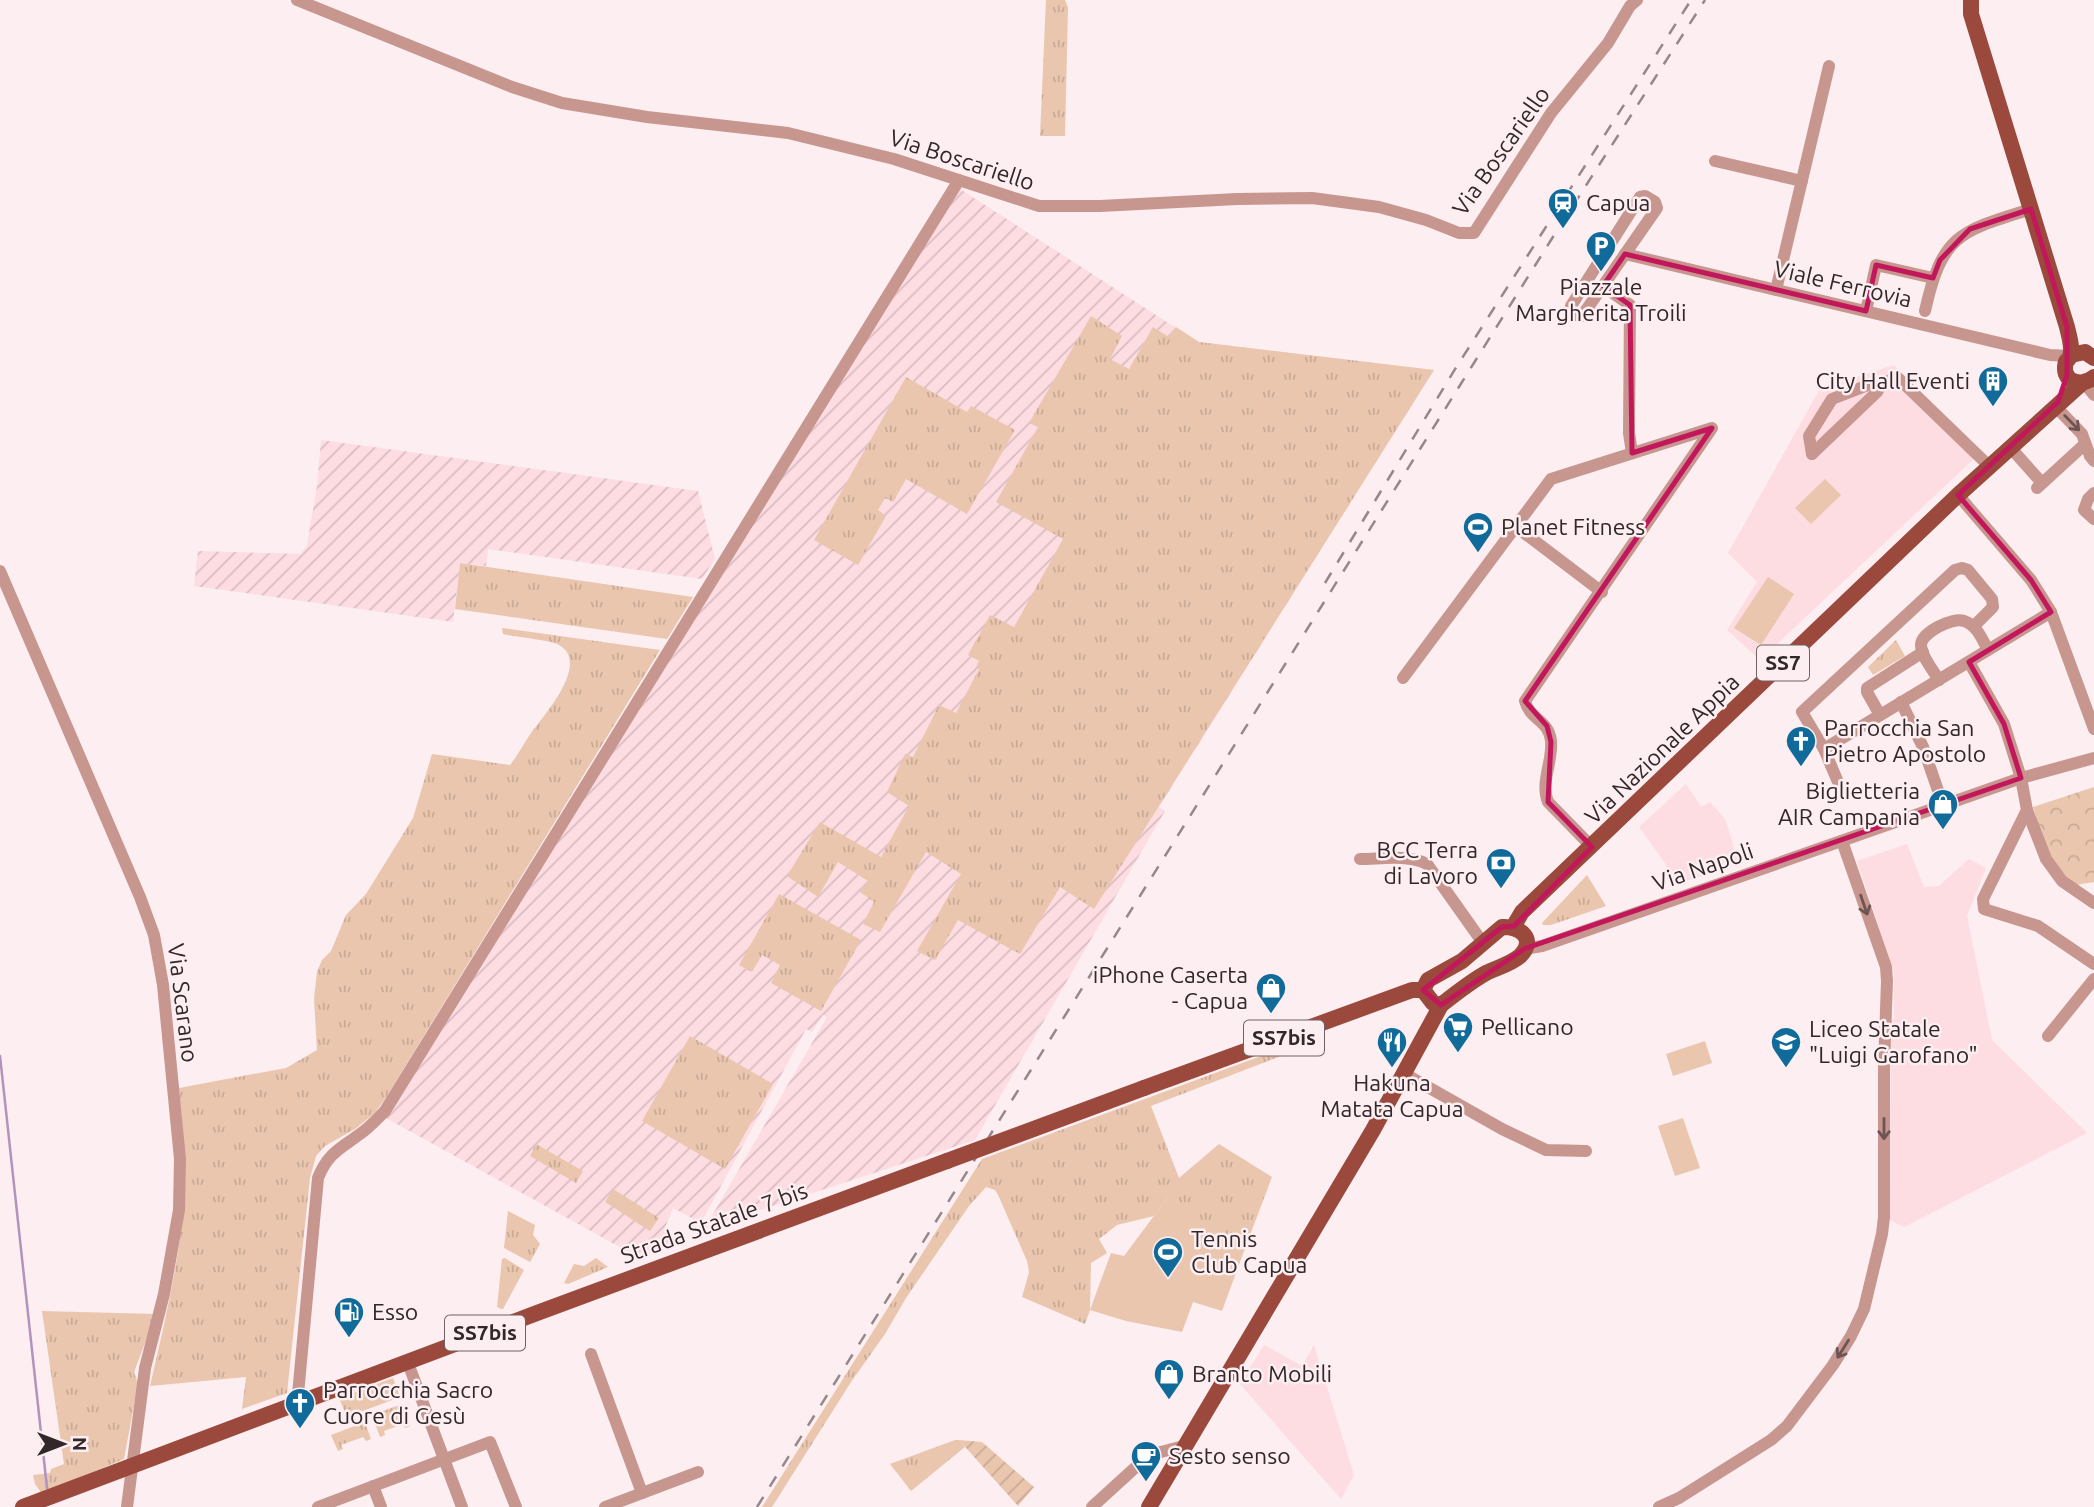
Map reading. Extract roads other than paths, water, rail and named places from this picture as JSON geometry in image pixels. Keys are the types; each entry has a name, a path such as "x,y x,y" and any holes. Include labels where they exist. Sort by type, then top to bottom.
{"main road":[{"path":"1970,5 2067,327 2083,368"},
{"name":"Via Nazionale Appia","path":"1423,990 1428,980 1462,961 1502,927 1513,928 1522,912 1958,495 2057,404 2083,368"},
{"path":"1149,1507 1405,1074 1441,1005 1483,974 1520,955 1524,949 1526,938 1519,929 1513,928"},
{"name":"Strada Statale 7 bis","path":"30,1506 537,1313 1144,1087 1412,990 1423,990"},
{"path":"1423,990 1433,1003 1441,1005"}],"street":[{"name":"Via Boscariello","path":"297,0 512,87 562,103 647,117 788,133 894,159 1039,206 1312,198 1379,207 1460,233 1474,233 1551,113 1608,43 1630,6 1637,0"},
{"path":"1776,290 1829,66"},
{"path":"1715,161 1802,181"},
{"path":"297,1405 318,1178 323,1164 332,1153 363,1133 385,1111 959,180"},
{"path":"1640,197 1650,198 1657,208 1629,249 1582,316 1572,312 1571,306 1640,197"},
{"path":"1925,311 1940,260 1954,243 1970,229 2031,209"},
{"path":"1617,234 1628,234 1629,249"},
{"name":"Viale Ferrovia","path":"1629,249 1776,290 2050,355 2083,368"},
{"path":"1598,264 1601,278 1611,274"},
{"path":"1866,311 1876,265 1933,278"},
{"path":"1603,286 1630,305 1629,433 1632,453"},
{"path":"1882,383 1877,392 1812,454 1809,436 1832,399 1876,382 1898,379 1989,466"},
{"path":"2057,404 2082,434 2094,460"},
{"path":"1403,678 1551,479 1712,428 1602,592 1524,701 1527,710 1547,726 1551,742 1545,793 1549,802 1592,847"},
{"path":"2010,447 2040,486 2085,444"},
{"path":"2094,493 2088,499 2084,510 2094,519"},
{"path":"1958,495 2031,580 2051,612 2094,729"},
{"path":"1515,526 1602,592"},
{"path":"1838,782 1824,749 1802,712 1955,570 1962,568 1968,570 1992,599 1993,607 1974,626"},
{"name":"Via Scarano","path":"0,571 140,897 154,935 163,985 180,1159 179,1210 164,1294 145,1368 127,1507"},
{"path":"1824,749 2051,612"},
{"path":"1939,680 1921,644 1923,637 1949,621 1965,621 1974,626 1988,650"},
{"path":"1880,715 1867,688 1923,652"},
{"path":"1969,662 2004,724 2021,778 2027,810 2046,859 2062,881 2094,903"},
{"path":"1901,702 1923,747 1943,805"},
{"name":"Via Napoli","path":"1524,949 1542,946 2021,778 2094,758"},
{"path":"2027,810 1983,899 1984,909 2038,926 2094,964"},
{"path":"1659,1507 1771,1440 1787,1426 1833,1365 1864,1308 1884,1217 1887,981 1885,967 1842,841"},
{"path":"1360,859 1418,859 1427,864 1483,943"},
{"path":"2048,1037 2094,979"},
{"path":"1405,1074 1502,1129 1546,1150 1586,1151"},
{"path":"591,1354 642,1493"},
{"path":"408,1363 463,1507"},
{"path":"318,1507 490,1442 516,1507"},
{"path":"1092,1507 1149,1455 1184,1446"},
{"path":"605,1507 698,1472"},
{"path":"373,1486 380,1507"}],"waterway":[{"path":"0,1056 47,1488"}],"railway":[{"path":"1325,583 1457,366 1691,0"},
{"path":"757,1507 1551,240 1705,0"}],"place":[{"name":"Capua","path":"1563,230"},
{"name":"Piazzale Margherita Troili","path":"1601,273"},
{"name":"City Hall Eventi","path":"1993,408"},
{"name":"Planet Fitness","path":"1478,554"},
{"name":"Parrocchia San Pietro Apostolo","path":"1801,768"},
{"name":"Biglietteria AIR Campania","path":"1943,831"},
{"name":"BCC Terra di Lavoro","path":"1501,890"},
{"name":"iPhone Caserta - Capua","path":"1271,1015"},
{"name":"Pellicano","path":"1458,1054"},
{"name":"Hakuna Matata Capua","path":"1392,1069"},
{"name":"Liceo Statale \"Luigi Garofano\"","path":"1786,1069"},
{"name":"Tennis Club Capua","path":"1168,1279"},
{"name":"Esso","path":"349,1339"},
{"name":"Branto Mobili","path":"1169,1401"},
{"name":"Parrocchia Sacro Cuore di Gesù","path":"300,1430"},
{"name":"Sesto senso","path":"1146,1483"}]}
